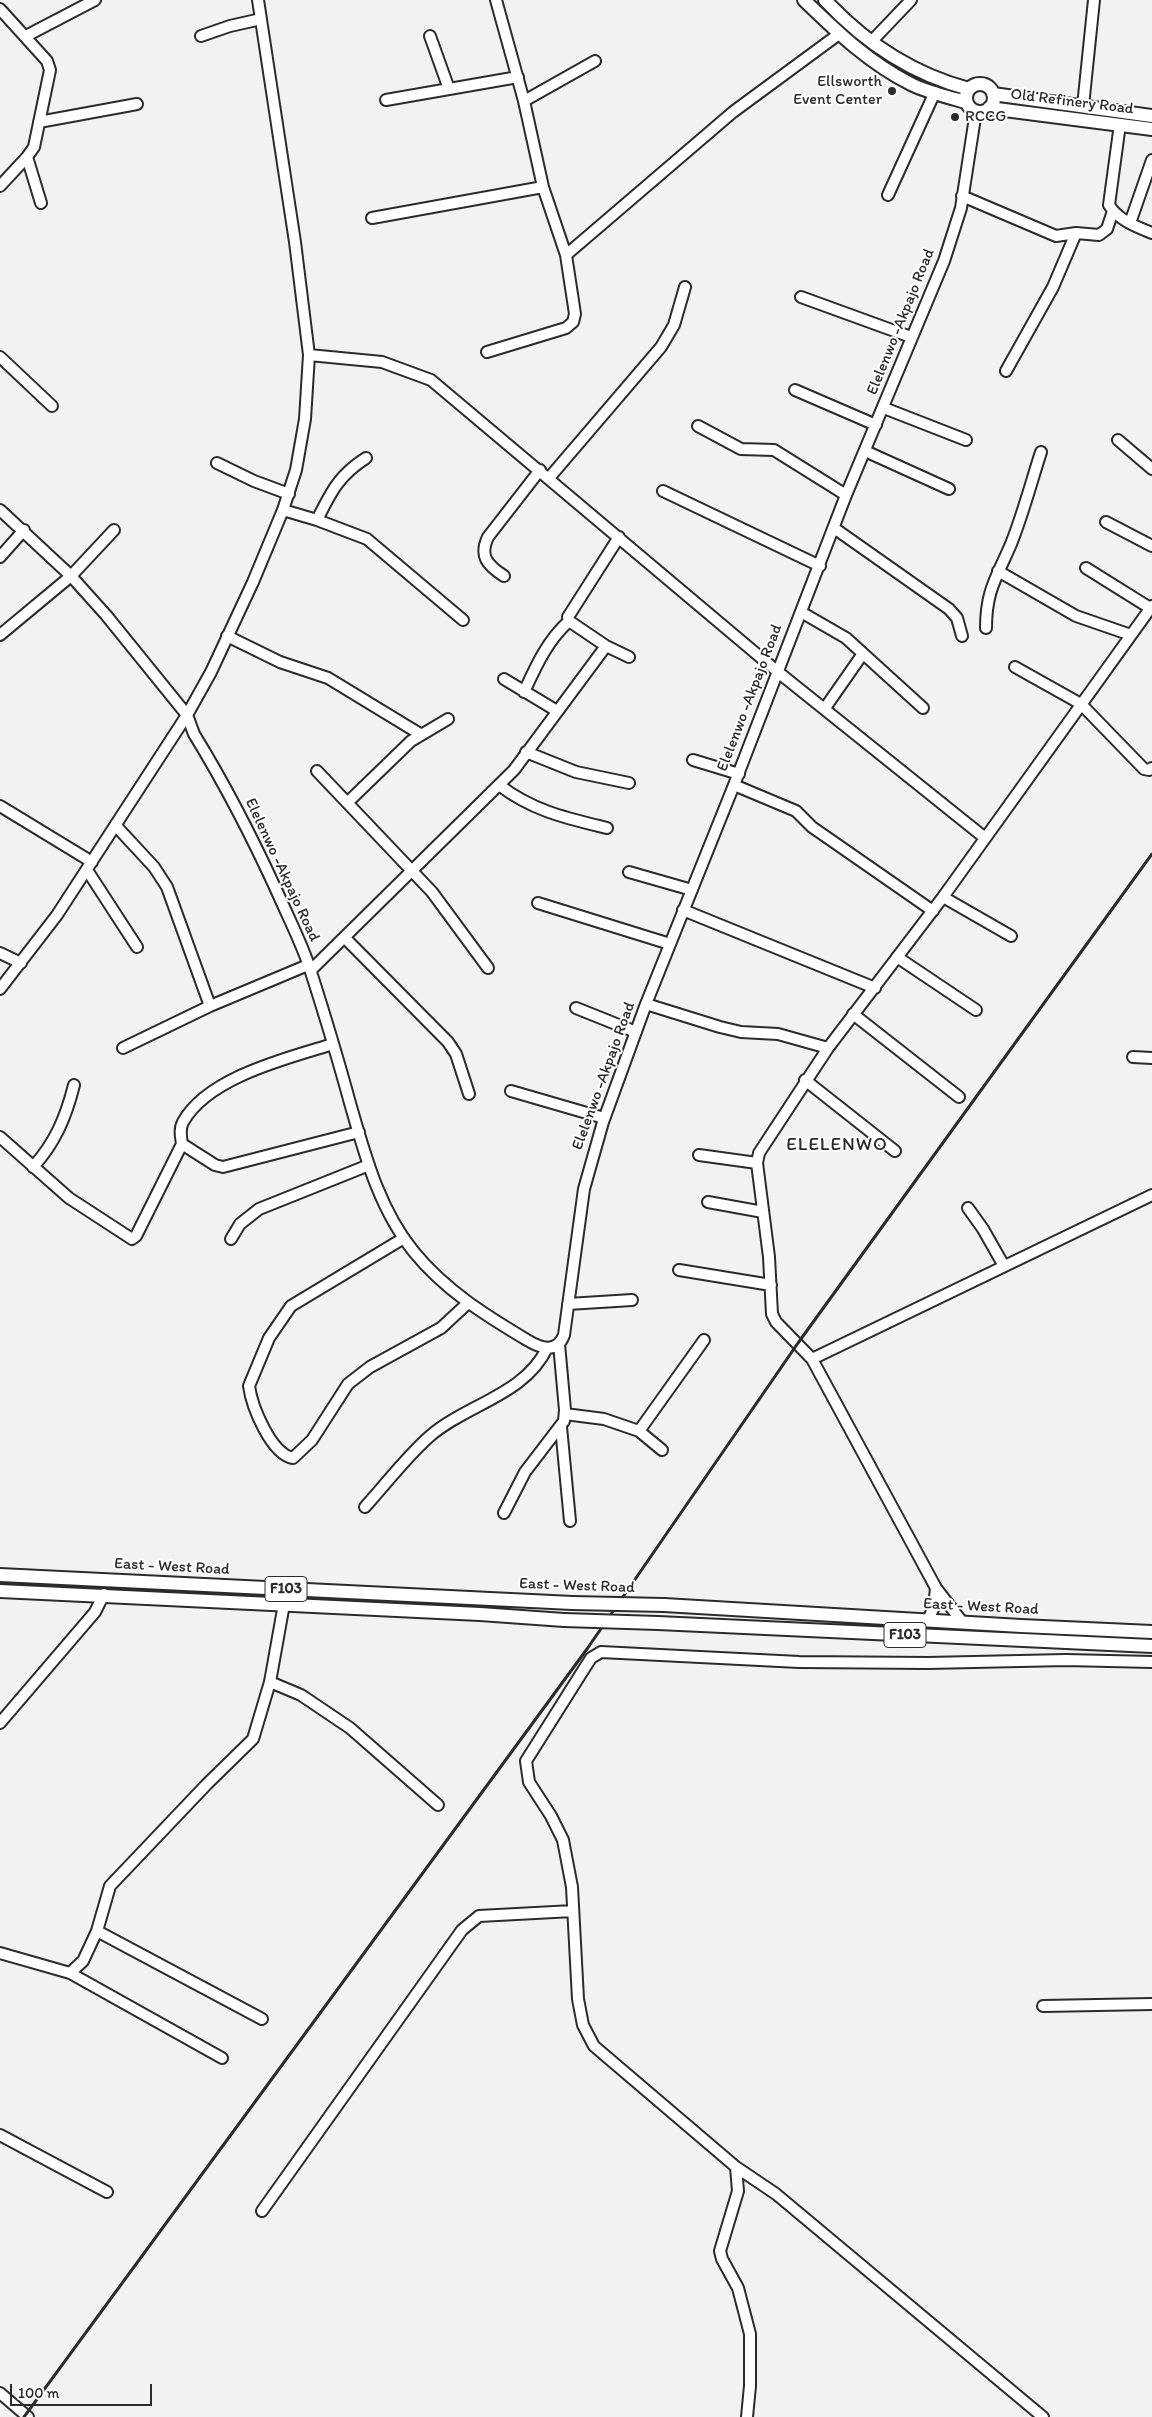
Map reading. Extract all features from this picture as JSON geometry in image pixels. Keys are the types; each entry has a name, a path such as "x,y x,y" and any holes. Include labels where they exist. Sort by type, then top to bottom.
{"main road":[{"path":"804,0 839,34 876,65 912,85 966,102 976,111 989,108 993,100 990,88 981,84 969,89 932,77 904,64 856,31 826,0"},
{"path":"966,102 969,89"},
{"name":"Old Refinery Road","path":"993,94 1152,116"},
{"name":"Old Refinery Road","path":"989,108 1152,128"},
{"name":"East - West Road","path":"0,1575 664,1606 1152,1632"},
{"name":"East - West Road","path":"0,1591 104,1594 564,1620 1152,1646"}],"street":[{"path":"26,36 95,0"},
{"path":"0,989 57,915 187,715 227,636 289,494 302,441 309,355 298,259 258,0"},
{"path":"487,352 570,326 575,314 566,255 543,187 518,77 496,0"},
{"path":"872,42 912,0"},
{"path":"1083,106 1094,0"},
{"path":"0,9 26,36 46,61 50,70 34,147 0,186"},
{"path":"201,36 230,26 261,19"},
{"path":"566,255 733,112 839,34"},
{"path":"430,36 449,88"},
{"path":"524,102 595,61"},
{"path":"386,100 518,77"},
{"path":"888,195 935,92"},
{"path":"39,122 137,104"},
{"name":"Elelenwo -Akpajo Road","path":"559,1344 564,1335 584,1189 604,1118 646,1004 739,774 846,495 944,261 961,208 976,111"},
{"path":"1120,124 1109,206 1113,212 1152,234"},
{"path":"27,157 41,203"},
{"path":"1130,223 1150,172 1152,160"},
{"path":"372,218 543,187"},
{"path":"962,196 1056,236 1076,233 1099,235 1107,229 1113,212"},
{"path":"1006,371 1053,287 1076,233"},
{"path":"548,478 661,347 674,325 685,287"},
{"path":"801,297 911,337"},
{"path":"309,355 382,362 432,380 778,672 985,838"},
{"path":"0,357 52,406"},
{"path":"795,390 876,425"},
{"path":"884,408 966,440"},
{"path":"698,426 741,449 774,450 846,495"},
{"path":"1118,440 1152,469"},
{"path":"866,451 949,489"},
{"path":"986,628 988,596 1010,545 1041,452"},
{"path":"317,520 340,479 350,468 366,458"},
{"path":"217,463 254,481 289,494"},
{"path":"504,576 483,556 482,549 488,537 540,470"},
{"path":"663,490 820,566"},
{"name":"Elelenwo -Akpajo Road","path":"0,510 24,530 71,576 106,615 187,715 194,734 259,852 310,968 369,1165 383,1202 404,1238 426,1265 468,1303 534,1344 548,1348"},
{"path":"283,510 317,520 367,539 463,620"},
{"path":"1106,522 1152,546"},
{"path":"834,528 949,609 957,618 962,636"},
{"path":"0,556 24,530"},
{"path":"0,635 71,576 114,530"},
{"path":"524,692 542,654 559,630 569,621 568,617 619,537"},
{"path":"964,1623 936,1588 812,1359 776,1322 771,1307 771,1285 757,1163 765,1141 805,1080 853,1014 933,911 1151,607 1086,568"},
{"path":"998,571 1076,616 1131,635"},
{"path":"801,612 846,638 862,655 923,708"},
{"path":"569,621 606,646 629,657"},
{"path":"227,636 280,662 328,678 420,734"},
{"path":"123,1048 210,1006 310,968 345,938 514,770 606,646"},
{"path":"825,708 862,655"},
{"path":"1015,667 1081,704 1144,769 1149,770 1152,768"},
{"path":"504,679 557,711"},
{"path":"348,802 420,734 448,719"},
{"path":"526,752 576,772 629,783"},
{"path":"693,760 739,774"},
{"path":"317,771 447,909 488,968"},
{"path":"499,785 520,800 545,812 607,828"},
{"path":"734,785 796,811 812,827 933,911"},
{"path":"0,806 90,866 137,946"},
{"path":"116,826 154,867 167,887 210,1006"},
{"path":"629,872 692,890"},
{"path":"943,897 1011,936"},
{"path":"538,903 670,944"},
{"path":"683,910 875,988"},
{"path":"345,938 448,1042 456,1054 469,1094"},
{"path":"0,952 21,963"},
{"path":"897,957 976,1010"},
{"path":"646,1004 720,1027 741,1032 778,1034 828,1048"},
{"path":"576,1008 636,1032"},
{"path":"853,1014 959,1097"},
{"path":"0,1137 69,1198 132,1239 136,1236 182,1144 180,1132 183,1122 216,1089 264,1065 333,1044"},
{"path":"1133,1058 1152,1058"},
{"path":"805,1080 895,1151"},
{"path":"33,1167 56,1137 69,1106 74,1085"},
{"path":"511,1091 604,1118"},
{"path":"182,1144 219,1167 224,1167 358,1132"},
{"path":"699,1155 757,1163"},
{"path":"231,1239 240,1224 260,1209 369,1165"},
{"path":"812,1359 1152,1195"},
{"path":"708,1202 763,1212"},
{"path":"968,1208 983,1229 1004,1266"},
{"path":"404,1238 291,1306 269,1338 249,1386 266,1432 281,1453 293,1458 312,1440 348,1384 361,1374 441,1328 468,1303"},
{"path":"679,1270 771,1285"},
{"path":"568,1304 632,1300"},
{"path":"639,1431 704,1340"},
{"path":"366,1507 430,1436 518,1383 538,1366 548,1348 559,1344 565,1414 561,1427 525,1472 504,1513"},
{"path":"565,1414 604,1419 639,1431 662,1450"},
{"path":"561,1427 570,1521"},
{"path":"928,1620 934,1607 936,1588"},
{"path":"0,1723 95,1612 104,1594"},
{"path":"70,1973 83,1961 98,1931 110,1886 207,1784 253,1739 270,1682 284,1604"},
{"path":"1124,1644 1125,1661"},
{"path":"1043,2417 776,2194 736,2167 594,2046 582,2025 578,1999 572,1887 562,1840 551,1816 529,1782 526,1761 591,1658 601,1652 799,1662 1152,1662"},
{"path":"270,1682 301,1695 350,1728 438,1805"},
{"path":"262,2211 462,1930 479,1916 573,1911"},
{"path":"98,1931 262,2019"},
{"path":"0,1953 70,1973 222,2058"},
{"path":"1043,2006 1152,2004"},
{"path":"0,2135 108,2192"},
{"path":"736,2167 738,2191 720,2251 722,2259 738,2288 750,2334 750,2386 747,2417"},
{"path":"0,2393 28,2417"}],"railway":[{"path":"24,2417 587,1649 798,1343 1152,854"}],"place":[{"name":"Ellsworth Event Center","path":"892,91"},
{"name":"RCCG","path":"955,117"}],"district":[{"name":"ELELENWO","path":"837,1145"}]}
